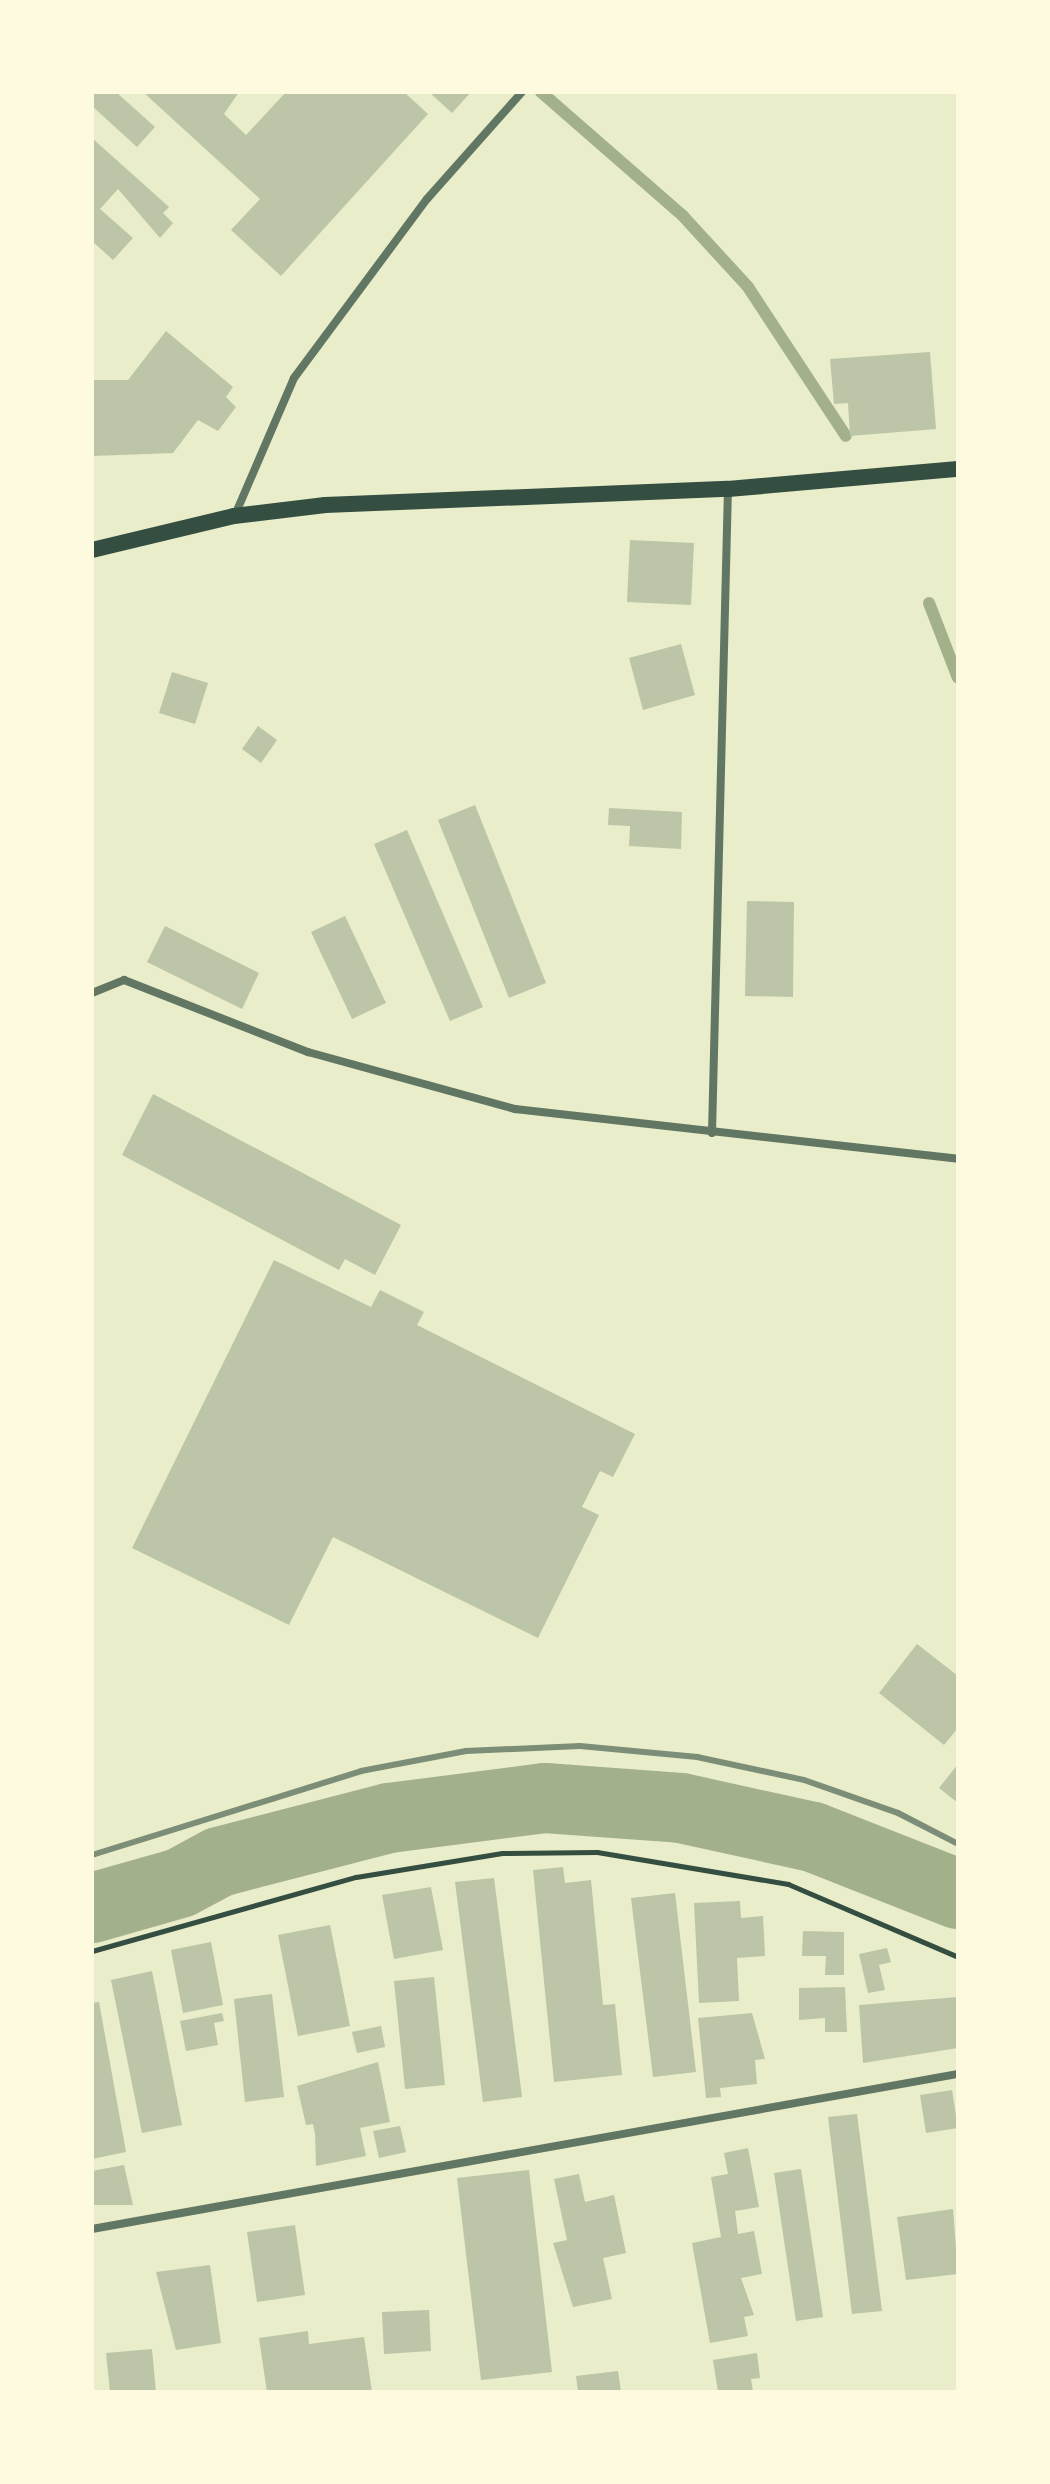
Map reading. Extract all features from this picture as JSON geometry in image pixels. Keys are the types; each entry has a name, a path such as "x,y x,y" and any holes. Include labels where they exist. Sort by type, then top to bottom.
{"main road":[{"path":"92,550 234,516 728,489 958,469"}],"street":[{"path":"234,516 294,378 392,243 522,92"},
{"path":"712,1133 728,489"},
{"path":"92,993 124,980 308,1052 515,1109 958,1159"},
{"path":"92,2229 958,2074"}],"path":[{"path":"92,1951 356,1877 502,1853 597,1852 788,1884 958,1957"}],"building":[{"path":"92,92 116,92 155,127 137,147 92,106"},
{"path":"143,92 239,92 224,114 246,135 286,92 404,92 428,114 281,276 231,230 260,199"},
{"path":"429,92 471,92 452,113"},
{"path":"92,138 169,207 163,213 173,223 160,238 118,189 100,209 133,238 113,260 92,241"},
{"path":"166,331 233,387 226,397 236,407 218,431 198,420 173,453 92,456 92,380 128,380"},
{"path":"930,352 936,429 850,436 848,403 834,404 830,359"},
{"path":"630,540 694,543 691,605 627,602"},
{"path":"681,644 695,695 643,710 629,658"},
{"path":"172,672 208,683 195,724 159,713"},
{"path":"258,726 277,740 261,763 242,749"},
{"path":"475,805 546,983 509,998 438,820"},
{"path":"609,808 682,812 681,849 629,846 630,826 608,825"},
{"path":"407,830 483,1007 450,1021 374,844"},
{"path":"747,901 794,902 793,997 745,996"},
{"path":"345,916 386,1003 352,1019 311,932"},
{"path":"165,926 259,973 242,1009 147,962"},
{"path":"153,1094 401,1225 375,1275 345,1259 339,1270 122,1155"},
{"path":"274,1260 371,1307 380,1290 424,1312 417,1325 635,1434 613,1477 600,1471 582,1507 599,1515 538,1638 333,1537 289,1625 132,1548"},
{"path":"917,1644 958,1676 958,1728 944,1745 879,1693"},
{"path":"958,1764 958,1803 939,1788"},
{"path":"563,1867 565,1883 591,1880 603,2005 615,2004 622,2075 554,2082 533,1870"},
{"path":"494,1878 522,2097 483,2102 455,1882"},
{"path":"431,1887 443,1950 394,1959 382,1895"},
{"path":"675,1893 696,2072 653,2077 631,1898"},
{"path":"740,1901 741,1918 763,1916 765,1956 737,1958 739,2001 699,2003 694,1903"},
{"path":"330,1925 350,2026 298,2036 278,1935"},
{"path":"803,1931 844,1932 844,1975 825,1975 826,1956 802,1956"},
{"path":"211,1942 223,2005 183,2013 171,1950"},
{"path":"887,1948 891,1962 879,1965 885,1990 868,1993 859,1954"},
{"path":"152,1971 182,2125 142,2133 111,1980"},
{"path":"434,1977 445,2085 405,2089 394,1981"},
{"path":"845,1987 847,2032 825,2032 825,2018 799,2020 799,1988"},
{"path":"272,1994 284,2097 245,2102 234,1999"},
{"path":"958,1997 958,2048 863,2063 859,2005"},
{"path":"99,2002 126,2152 92,2159 92,2003"},
{"path":"222,2013 224,2021 214,2023 218,2045 186,2051 180,2021"},
{"path":"752,2013 765,2059 755,2060 757,2084 720,2088 721,2097 706,2098 698,2018"},
{"path":"381,2026 385,2047 357,2053 352,2032"},
{"path":"378,2062 390,2122 360,2128 366,2156 316,2166 313,2124 306,2125 297,2086"},
{"path":"952,2090 958,2128 926,2133 920,2095"},
{"path":"857,2114 882,2311 852,2314 828,2117"},
{"path":"400,2126 406,2152 379,2158 373,2131"},
{"path":"748,2148 759,2207 735,2211 738,2234 754,2231 762,2274 741,2278 754,2315 744,2317 748,2336 710,2343 692,2243 721,2237 711,2177 728,2174 724,2153"},
{"path":"124,2165 133,2205 92,2205 92,2171"},
{"path":"801,2169 823,2317 796,2321 774,2173"},
{"path":"529,2170 552,2372 481,2380 457,2178"},
{"path":"579,2174 585,2202 614,2195 626,2253 603,2258 612,2299 573,2307 553,2243 567,2240 554,2179"},
{"path":"953,2209 958,2274 906,2280 897,2217"},
{"path":"295,2225 305,2295 257,2302 247,2232"},
{"path":"210,2265 221,2343 176,2350 156,2272"},
{"path":"429,2310 431,2351 384,2354 382,2312"},
{"path":"308,2331 309,2344 364,2337 372,2392 267,2392 259,2338"},
{"path":"152,2349 156,2392 110,2392 106,2353"},
{"path":"757,2353 760,2378 751,2379 753,2392 718,2392 713,2360"},
{"path":"618,2371 621,2392 578,2392 576,2376"}],"waterway":[{"path":"541,92 683,216 748,287 846,436"},
{"path":"929,603 958,678"},
{"path":"92,1908 180,1883 219,1862 389,1818 545,1798 681,1808 813,1837 958,1894"}],"railway":[{"path":"92,1855 361,1771 466,1751 580,1746 697,1757 804,1780 898,1813 958,1844"}]}
